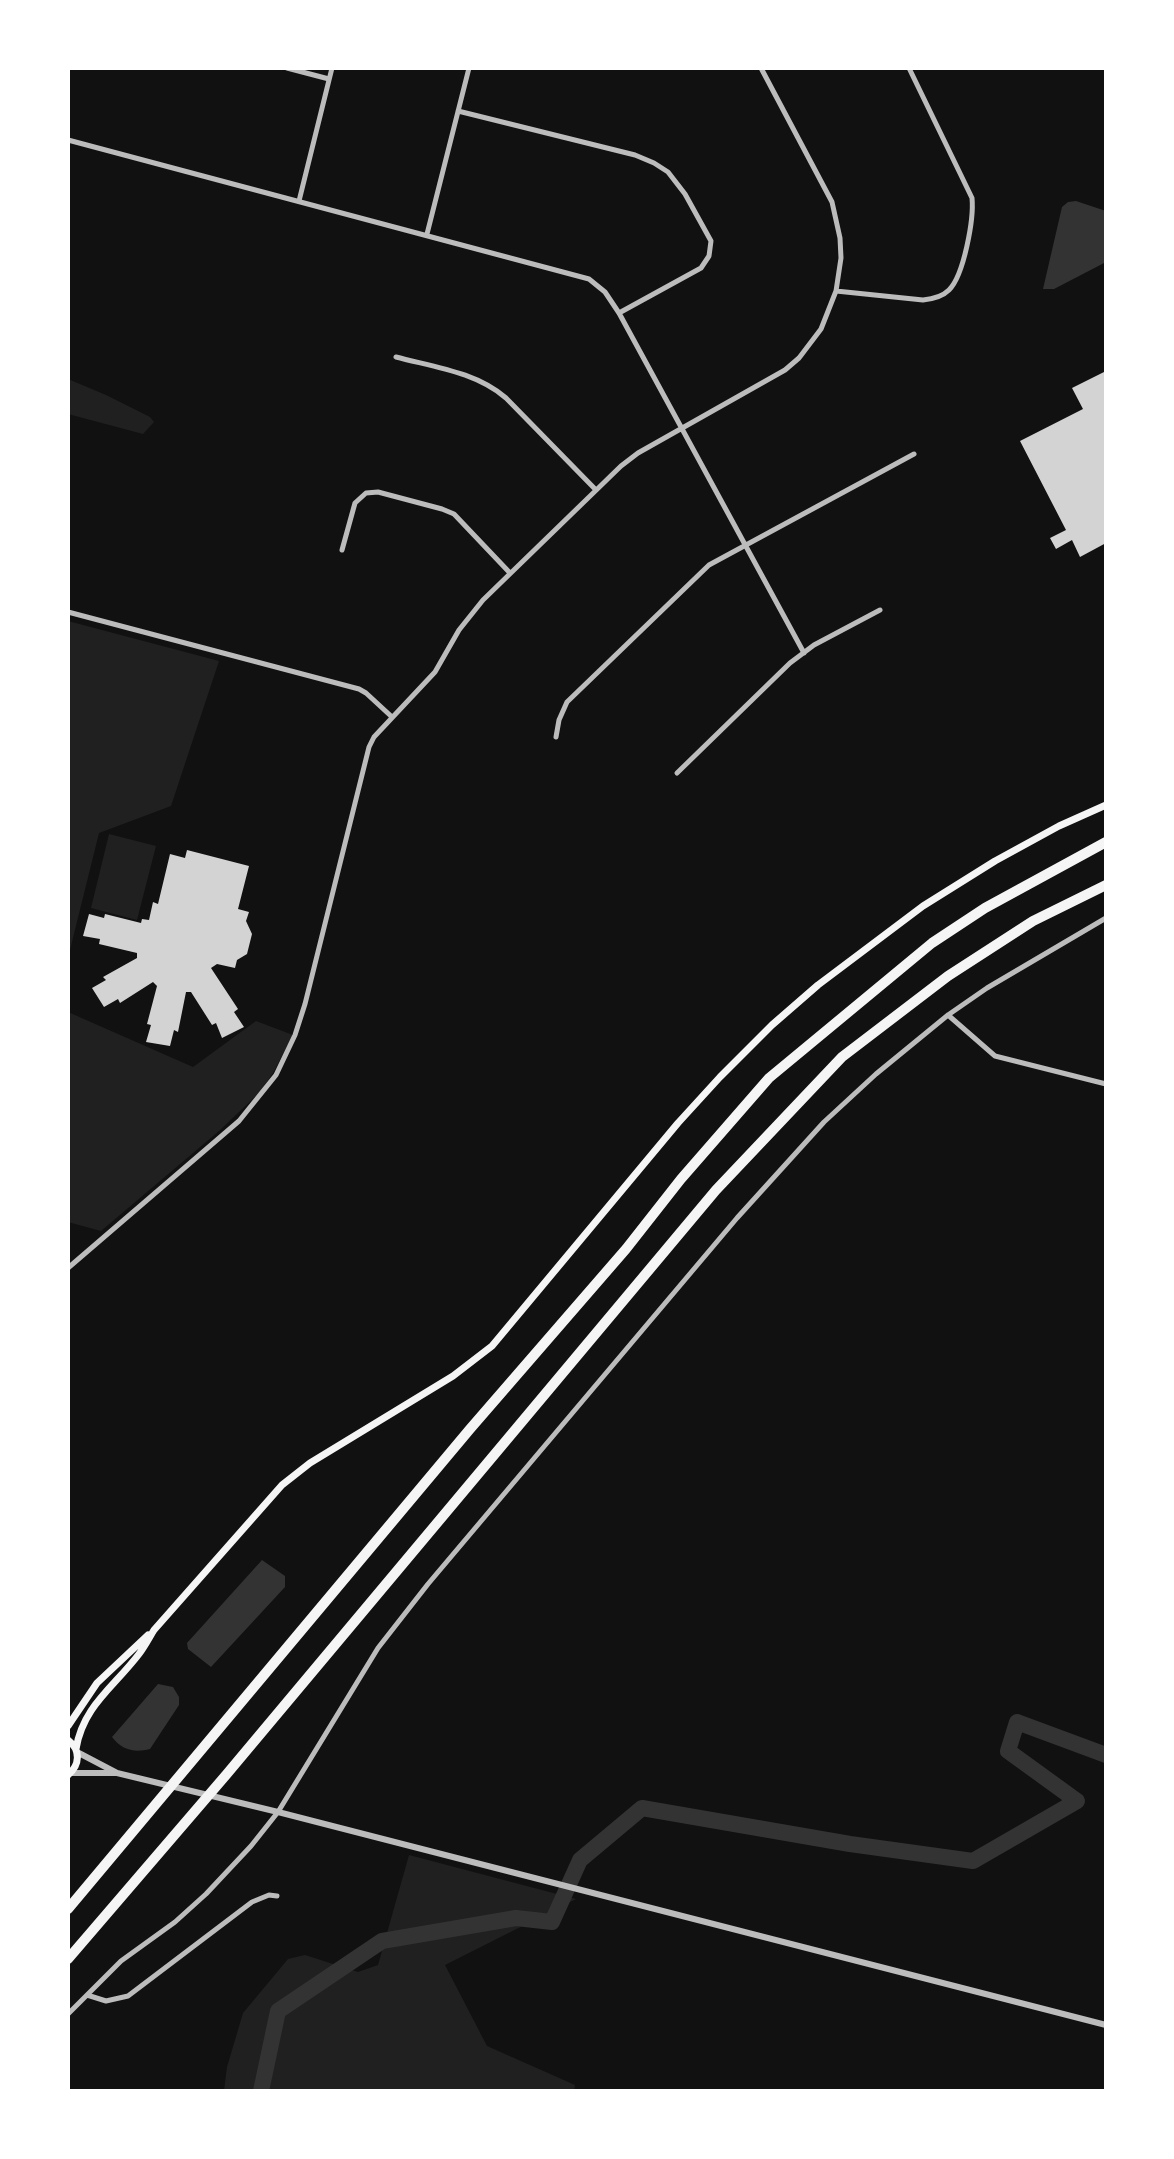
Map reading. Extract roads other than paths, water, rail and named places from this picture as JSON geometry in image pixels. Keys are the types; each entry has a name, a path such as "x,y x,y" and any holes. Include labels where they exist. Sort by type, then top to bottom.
{"highway":[{"path":"68,1909 461,1439 626,1249 681,1179 769,1078 932,943 985,908 1106,842"},
{"path":"68,1959 226,1775 716,1190 842,1057 948,976 1033,921 1106,884"}],"main road":[{"path":"68,1726 97,1683 154,1630 282,1485 310,1463 453,1376 492,1346 703,1095 772,1025 818,985 933,900 1006,856 1106,805"},
{"path":"69,1774 77,1764 78,1736 86,1716 139,1653 154,1630"},
{"path":"68,1740 77,1751"}],"street":[{"path":"287,68 329,79"},
{"path":"299,201 332,68"},
{"path":"427,234 468,68"},
{"path":"68,1268 239,1121 276,1076 295,1035 305,1004 369,747 374,737 435,672 470,615 596,490 639,453 785,370 799,358 821,330 836,291 841,258 840,237 832,202 761,68"},
{"path":"836,291 923,300 937,298 957,279 974,212 972,198 909,68"},
{"path":"458,111 635,155 654,163 677,182 711,241 709,256 701,268 619,313"},
{"path":"68,140 589,279 605,292 619,313 804,653"},
{"path":"396,357 491,385 596,490"},
{"path":"556,737 559,719 567,702 709,565 914,454"},
{"path":"342,550 355,503 366,493 378,492 454,514 510,573"},
{"path":"677,773 790,663 880,610"},
{"path":"68,612 359,689 392,718"},
{"path":"68,2014 121,1961 175,1922 230,1871 278,1812 378,1648 435,1576 729,1227 816,1130 876,1074 948,1015 987,988 1106,918"},
{"path":"948,1015 995,1056 1106,1084"},
{"path":"77,1751 117,1773"},
{"path":"69,1774 117,1773 1106,2025"},
{"path":"87,1995 106,2001 128,1996 252,1902 269,1895 277,1895"}],"waterway":[{"path":"261,2091 278,2011 382,1941 516,1918 552,1922 580,1860 642,1808 850,1844 973,1861 1077,1801 1008,1751 1017,1722 1106,1755"}]}
